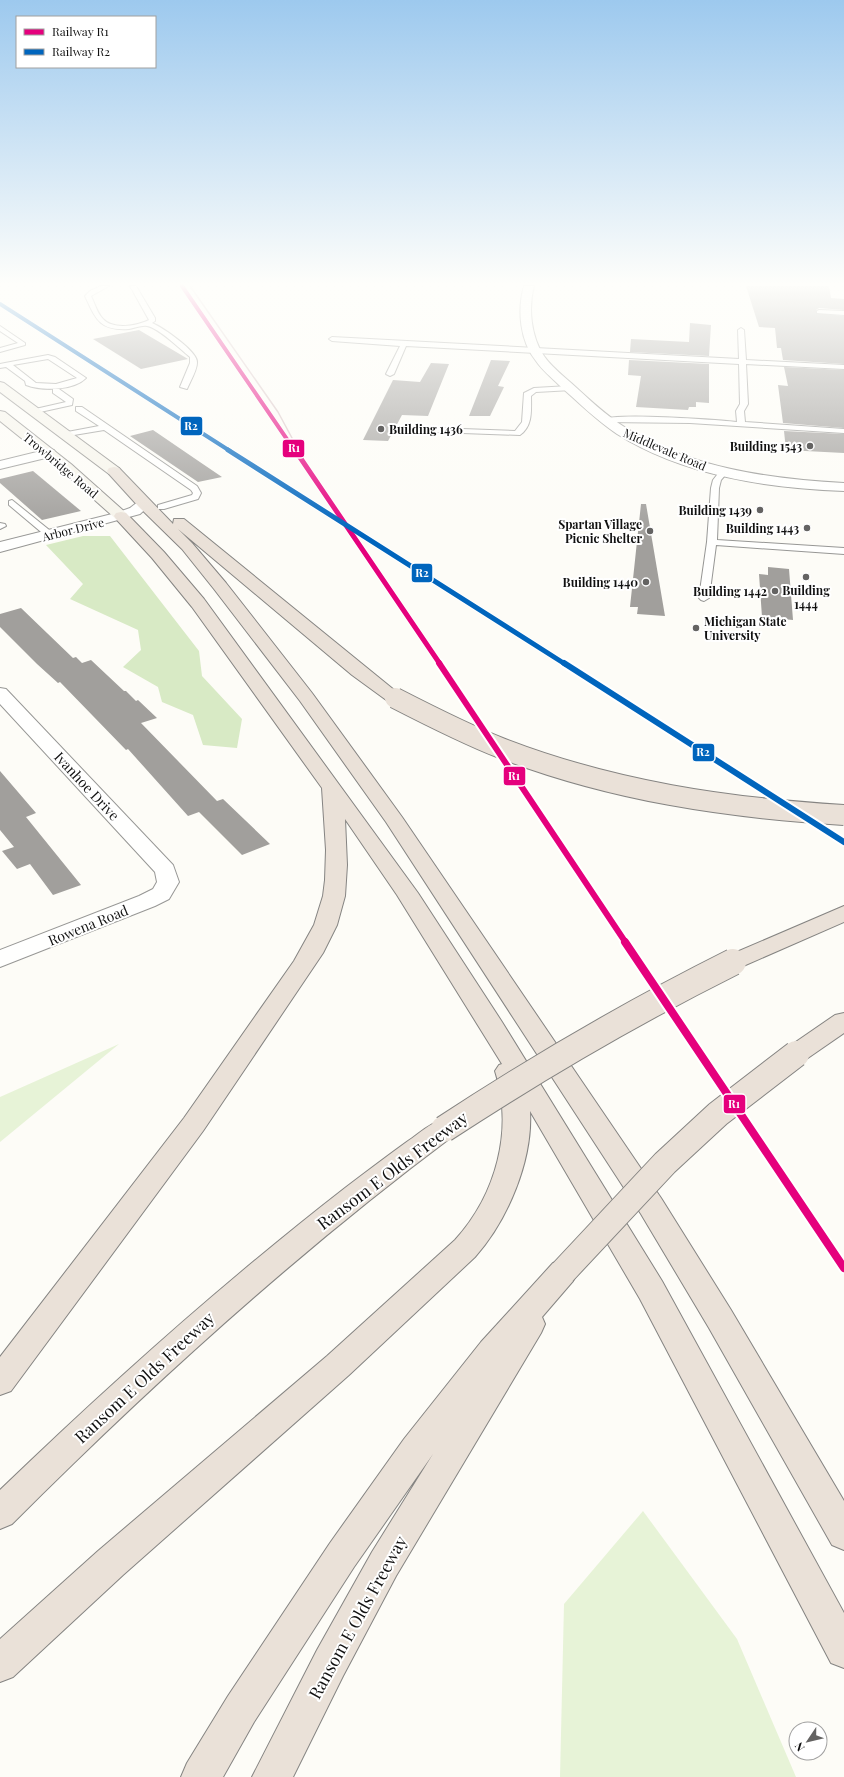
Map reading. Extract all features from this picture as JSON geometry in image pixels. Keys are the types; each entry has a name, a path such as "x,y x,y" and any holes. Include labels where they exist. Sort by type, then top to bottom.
{"highway":[{"path":"114,471 153,506 358,671 396,698 471,736 542,763 587,777 664,795 716,804 793,813 844,815"},
{"path":"153,506 220,586 306,697 395,821 651,1206 720,1319 844,1533"},
{"path":"121,516 158,555 198,602 362,829 407,894 493,1028 651,1290 844,1650"},
{"path":"0,1381 174,1152 236,1067 323,930 334,894 337,876 337,849 334,828 332,789"},
{"path":"362,829 395,821"},
{"name":"Ransom E Olds Freeway","path":"0,1513 157,1363 226,1302 355,1195 444,1129 501,1090 583,1040 733,962 844,913"},
{"name":"Ransom E Olds Freeway","path":"272,1777 330,1663 384,1564 497,1377 563,1272 665,1164 718,1114 796,1054 844,1021"},
{"path":"0,1664 49,1617 143,1533 300,1399 453,1261 471,1242 483,1225 500,1191 511,1160 517,1135 516,1109 512,1080 493,1028"},
{"path":"201,1777 241,1709 342,1555 416,1450 492,1351 563,1272"}],"street":[{"name":"Middlevale Road","path":"549,369 606,420 629,436 657,448 723,473 776,482 844,487"},
{"name":"Trowbridge Road","path":"0,386 114,471"},
{"path":"0,394 14,404 34,412"},
{"name":"Trowbridge Road","path":"0,415 49,453 121,516"},
{"path":"18,429 25,424 38,422 70,439"},
{"path":"0,465 49,453"},
{"name":"Arbor Drive","path":"0,547 121,516 153,506"},
{"name":"Ivanhoe Drive","path":"3,701 165,870 168,882"},
{"name":"Rowena Road","path":"0,959 147,901 161,894 168,882"}],"lane":[{"path":"10,369 29,380 29,383 34,387 39,388 82,378 69,369"},
{"path":"184,387 192,369"},
{"path":"390,374 392,369"},
{"path":"741,424 740,411 744,404 742,369"},
{"path":"408,429 517,433 523,430 526,424 527,395 534,390 569,388"},
{"path":"34,412 69,403 70,401 56,391"},
{"path":"79,409 194,488 197,493 195,497 188,500 153,506"},
{"path":"606,420 626,419 741,424 844,431"},
{"path":"70,439 105,427"},
{"path":"704,598 712,542 715,488 717,480 723,473"},
{"path":"12,502 50,534"},
{"path":"712,542 844,551"}],"green space":[{"path":"83,536 110,536 199,651 202,676 242,719 237,748 203,745 193,715 162,702 158,687 123,667 141,650 138,630 70,599 83,584 46,545"},
{"path":"119,1044 0,1142 0,1097"},
{"path":"643,1511 737,1639 796,1777 560,1777 564,1604"}],"building":[{"path":"428,369 447,369 428,416 402,415 388,441 363,440 393,380 420,382"},
{"path":"487,369 506,369 498,386 504,387 490,416 469,416"},
{"path":"628,369 709,369 709,403 696,402 696,407 689,407 688,410 636,407 641,376 628,375"},
{"path":"784,369 844,370 844,428 783,423 778,385 788,386"},
{"path":"153,430 222,477 198,482 130,436"},
{"path":"784,431 844,434 844,453 786,450"},
{"path":"33,471 81,511 42,520 0,483 0,479"},
{"path":"641,504 646,504 665,616 637,614 638,607 630,607"},
{"name":"Building 1442","path":"768,567 789,569 793,620 762,617 759,574 768,575"},
{"path":"21,608 73,658 76,657 82,663 91,660 124,691 126,691 136,701 138,700 157,718 141,723 217,801 223,799 270,844 242,855 199,812 188,816 128,749 126,750 60,682 58,683 37,664 0,627 0,614"},
{"path":"0,771 36,813 26,817 81,885 53,895 30,864 17,869 2,851 14,847 0,830"}],"railway":[{"path":"239,369 295,451"},
{"path":"248,369 278,412 292,438"},
{"path":"295,450 440,664"},
{"path":"439,663 626,943"},
{"path":"625,942 844,1268"}],"rail line":[{"name":"R2","path":"102,369 844,842"},
{"name":"R1","path":"239,369 345,523 844,1268"}],"place":[{"name":"Building 1436","path":"381,429"},
{"name":"Building 1543","path":"810,446"},
{"name":"Building 1439","path":"760,510"},
{"name":"Building 1443","path":"807,528"},
{"name":"Spartan Village Picnic Shelter","path":"650,531"},
{"name":"Building 1444","path":"806,577"},
{"name":"Building 1440","path":"646,582"},
{"name":"Building 1442","path":"775,591"},
{"name":"Michigan State University","path":"696,628"}]}
